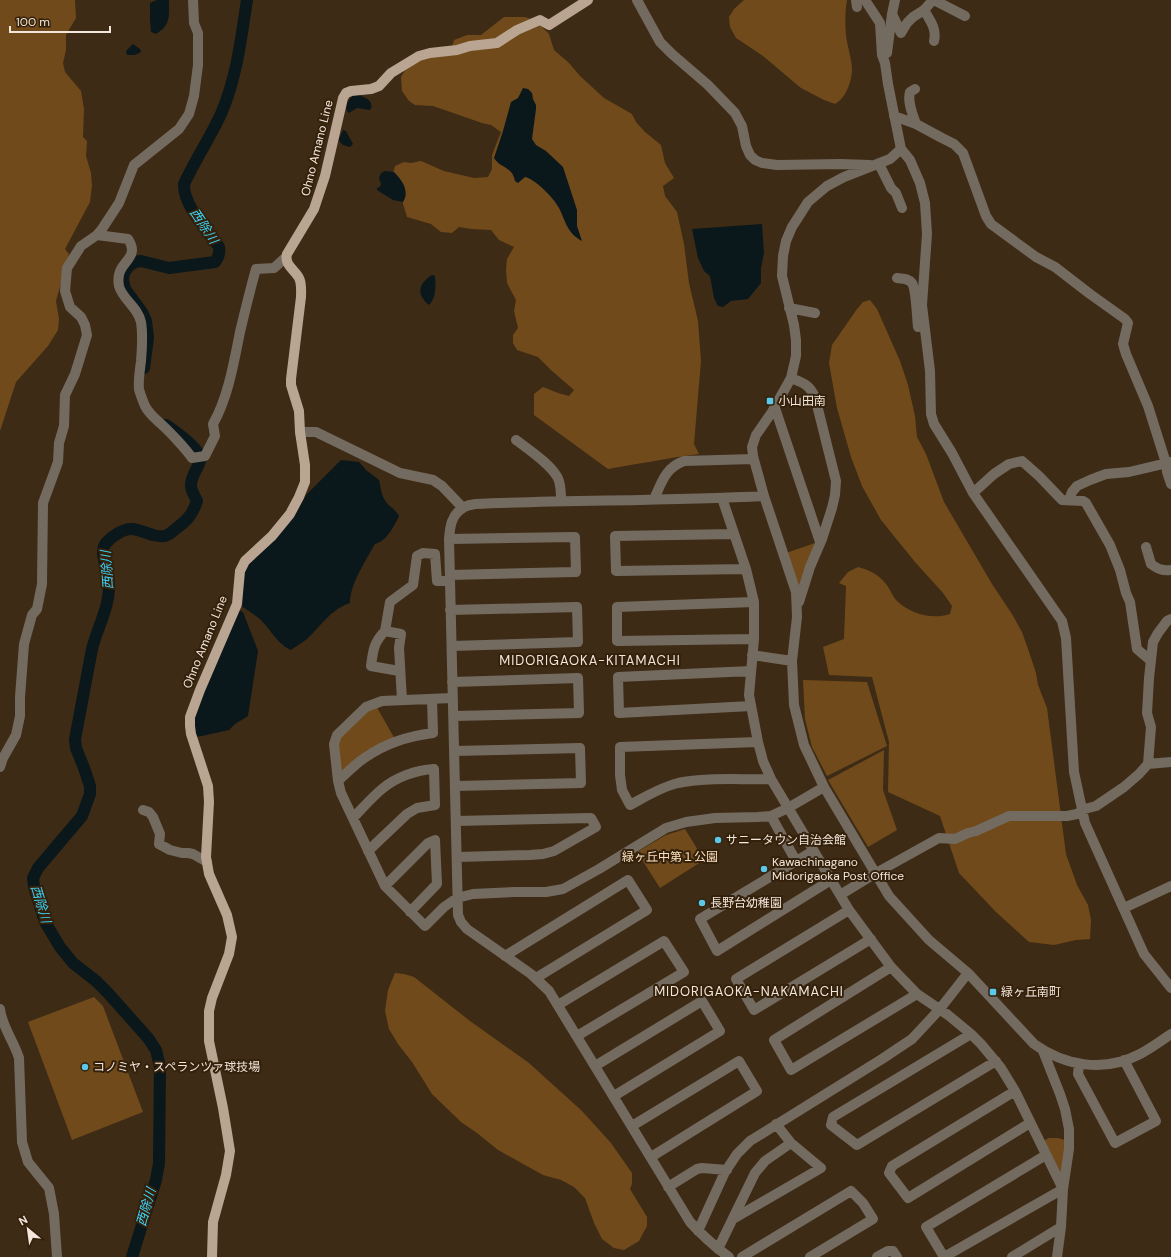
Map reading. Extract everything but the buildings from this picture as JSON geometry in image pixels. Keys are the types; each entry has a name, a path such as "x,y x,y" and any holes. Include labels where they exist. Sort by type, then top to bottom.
{"main road":[{"name":"Ohno Amano Line","path":"212,1257 213,1222 226,1175 230,1151 223,1108 209,1042 208,1011 229,954 232,938 227,915 210,874 206,857 209,802 208,786 191,734 190,717 237,604 240,571 245,562 272,536 290,514 305,482 305,465 300,432 299,411 291,385 302,285 299,278 288,265 286,257 314,209 325,176 343,98 346,93 351,90 371,89 379,86 391,73 420,56 430,53 457,50 470,46 497,43 517,30 540,20 549,25 588,0"}],"street":[{"path":"0,767 3,758 16,735 20,716 24,644 32,615 37,609 42,584 43,503 58,462 59,443 64,426 65,395 75,374 87,335 85,325 81,317 70,307 65,291 68,268 81,246 97,235 119,203 134,165 179,129 189,114 194,96 198,65 198,33 194,23 193,0"},
{"path":"637,0 660,42 708,85 735,113 742,126 746,146 750,155 755,160 762,163 778,165 877,164"},
{"path":"885,63 895,0"},
{"path":"892,14 901,33 907,23 924,10 933,0 965,16"},
{"path":"859,2 880,23 882,55 885,63 894,116 902,149 910,160 920,183 925,203 927,234 922,305 930,377 931,414 934,424 973,492 1062,621 1066,638 1074,772 1085,824 1144,954 1171,988"},
{"path":"924,10 934,28 934,41"},
{"path":"915,89 910,92 909,95 916,124"},
{"path":"894,116 916,124 954,144 963,153 986,216 991,224 1036,257 1055,267 1125,319 1128,323 1124,344 1126,354 1148,406 1169,463 1167,472 1171,484"},
{"path":"902,149 890,159 844,177 827,186 808,202 792,227 786,241 782,266 784,288 796,340 796,356 791,378 775,408 756,435 752,447 753,459 764,496 796,592 798,617 792,661 794,705 804,745 824,787 889,896 928,940 968,972 1034,1044 1043,1051 1060,1059 1079,1064 1107,1065 1139,1055 1171,1034"},
{"path":"877,164 891,188 896,193 902,208"},
{"path":"97,235 128,239 130,242 132,251 120,271 119,286 138,312 141,322 142,344 139,389 145,406 153,418 161,424 192,458 201,456 215,436 212,424 217,416 231,374 256,269 274,268 286,257"},
{"path":"897,278 907,279 911,282 914,291 915,306 926,369 930,377"},
{"path":"789,308 815,313"},
{"path":"791,378 809,386 815,397 836,481 832,508 797,606"},
{"path":"775,408 820,542"},
{"path":"300,432 316,432 400,473 433,480 442,486 463,508"},
{"path":"516,440 553,470 559,480 560,500"},
{"path":"654,499 666,473 672,467 684,461 753,459"},
{"path":"973,492 994,474 1009,464 1022,461 1062,500 1083,501 1086,503 1110,545 1120,570 1130,602 1137,649 1151,661"},
{"path":"1069,500 1072,492 1077,486 1106,474 1129,472 1169,463"},
{"path":"729,1257 718,1249 690,1222 614,1096 548,991 536,978 467,929 461,922 458,914 457,898 449,540 451,521 463,508 475,504 560,500 764,496"},
{"path":"722,498 746,569 754,602 754,639 749,696 763,761 771,779 849,910 891,967 917,994 972,1034 996,1061 1015,1091 1063,1189"},
{"path":"734,534 615,536 616,571 746,569"},
{"path":"399,671 371,666 373,648 379,637 385,631 390,602 413,585 417,556 422,553 435,554 437,581 450,578 576,572 575,537 449,540"},
{"path":"1146,547 1151,564 1160,570 1171,570"},
{"path":"754,602 617,607 617,641 754,639"},
{"path":"450,610 577,607 578,642 452,646"},
{"path":"840,895 939,838 955,839 1009,816 1066,816 1082,811 1096,806 1140,774 1148,764 1151,727 1147,713 1153,642 1167,621 1171,619"},
{"path":"385,631 401,634 399,648 399,671 402,700"},
{"path":"752,655 792,661"},
{"path":"751,671 618,677 619,712 751,706"},
{"path":"452,682 578,678 579,713 454,716"},
{"path":"452,698 382,701 366,707 337,735 334,744 338,781 341,793 385,886 425,926 444,907 457,898 473,894 546,892 563,889 666,828 686,822 715,818 771,816 824,787"},
{"path":"338,781 365,757 379,749 401,740 418,735 433,733 432,699"},
{"path":"758,742 620,747 620,775 622,790 630,805 655,792 677,784 699,780 771,779"},
{"path":"454,751 580,748 581,783 455,786"},
{"path":"1148,764 1171,762"},
{"path":"352,818 382,789 398,779 415,772 434,769 435,805 417,808 407,814 368,851"},
{"path":"143,810 149,812 152,817 160,834 159,844 170,850 193,854 207,862"},
{"path":"771,816 796,861"},
{"path":"456,821 590,818 596,827 554,851 543,854 457,857"},
{"path":"385,886 428,843 435,840 437,884 410,912"},
{"path":"813,851 700,919 717,951 831,880"},
{"path":"505,956 628,880 646,910 536,978"},
{"path":"1124,908 1171,886"},
{"path":"849,910 736,980 754,1010 871,938"},
{"path":"558,1005 664,941 684,972 577,1036"},
{"path":"891,967 774,1040 791,1070 917,994"},
{"path":"698,1231 727,1170 737,1154 750,1141 912,1039 939,1010 968,972"},
{"path":"595,1066 702,1001 720,1031 614,1096"},
{"path":"0,1009 3,1024 17,1049 19,1058 22,1142 28,1162 48,1188 54,1214 58,1257"},
{"path":"972,1034 833,1117 831,1125 857,1145 996,1061"},
{"path":"1043,1051 1060,1094 1069,1129 1069,1149 1063,1189 1061,1226 1057,1257"},
{"path":"1079,1064 1078,1074 1115,1143 1156,1121 1124,1060"},
{"path":"632,1126 739,1061 757,1091 651,1157"},
{"path":"1015,1091 892,1166 889,1173 908,1198 1030,1123"},
{"path":"734,1219 821,1168 791,1143 776,1124"},
{"path":"718,1249 734,1219 754,1173 766,1161 791,1143"},
{"path":"1046,1155 926,1227 944,1257 1063,1189"},
{"path":"668,1187 696,1169 727,1170"},
{"path":"742,1257 851,1191 863,1202 873,1219 810,1257"},
{"path":"1012,1257 1061,1226"},
{"path":"877,1257 888,1251 893,1251 897,1257"}],"green space":[{"path":"0,0 75,0 76,18 66,35 66,50 63,63 65,72 81,91 84,109 83,137 87,141 86,156 91,173 92,186 90,202 65,249 69,254 56,301 59,319 58,330 48,346 16,382 0,431"},
{"path":"744,0 847,0 846,31 852,65 852,74 848,89 839,101 835,104 801,88 763,56 736,38 730,27 729,17 734,9"},
{"path":"504,17 525,17 534,20 549,34 554,50 569,63 580,76 604,98 632,114 636,122 645,132 661,145 665,163 674,178 663,186 665,196 677,212 684,244 689,283 698,321 701,361 694,444 699,454 608,469 534,415 534,394 543,387 569,396 574,390 538,357 517,350 513,343 513,335 518,328 514,311 516,300 507,283 506,269 507,259 514,247 499,240 491,230 459,227 452,233 441,232 431,224 407,217 403,204 403,185 393,173 395,166 404,162 411,163 421,161 444,171 474,178 488,177 492,169 492,155 501,132 491,125 433,106 415,105 409,101 402,91 401,77 408,65 452,47 454,40 467,35 481,35"},
{"path":"870,300 877,309 900,361 908,385 915,416 917,437 926,454 944,502 992,584 1012,614 1022,632 1028,649 1036,673 1038,685 1047,708 1066,854 1077,885 1088,905 1091,920 1090,939 1076,940 1054,945 1029,942 996,912 959,873 940,816 888,792 889,742 872,677 829,675 823,647 844,639 846,586 839,583 848,572 858,567 873,573 887,585 897,601 903,606 922,615 943,616 950,614 952,606 943,593 915,562 881,520 862,486 851,457 837,408 829,363 832,345 857,309 863,302"},
{"path":"815,543 816,546 798,589 786,553"},
{"path":"803,680 867,682 887,746 827,776 812,747 805,719"},
{"path":"375,704 396,741 339,779 338,736"},
{"path":"884,750 883,790 897,830 868,847 828,780"},
{"name":"緑ヶ丘中第１公園","path":"685,829 704,860 660,888 637,852 666,835"},
{"path":"395,973 414,977 470,1021 529,1063 582,1111 611,1143 632,1173 632,1184 630,1189 647,1217 647,1226 639,1241 624,1250 614,1248 602,1239 594,1223 585,1198 574,1187 561,1180 543,1175 498,1150 461,1122 432,1094 389,1029 385,1011 388,990"},
{"name":"コノミヤ・スペランツァ球技場","path":"94,997 103,1006 143,1112 72,1140 28,1022"},
{"path":"1049,1138 1065,1140 1066,1151 1061,1176 1043,1141"}],"shaded area":[{"path":"157,0 169,0 169,11 167,24 156,34 151,32 150,3"},
{"path":"133,44 140,49 141,52 135,55 127,55 126,51"},
{"path":"523,88 528,89 532,93 536,105 532,139 536,145 546,151 563,167 577,210 577,226 582,241 570,231 557,204 544,190 529,178 525,177 518,183 515,181 514,176 509,170 497,162 494,158 511,102 518,98"},
{"path":"356,94 368,99 371,104 370,110 357,108 349,113 347,111 347,103"},
{"path":"343,130 346,131 353,144 350,147 343,145 339,141"},
{"path":"385,171 394,172 402,182 406,194 403,202 393,200 377,190 381,184 379,178 381,173"},
{"path":"762,224 764,253 761,268 761,283 748,299 731,301 723,307 718,306 714,298 710,276 704,271 698,258 692,229"},
{"path":"432,275 435,276 435,292 429,305 422,297 420,289 427,278"},
{"path":"341,460 359,462 366,470 379,480 384,499 399,516 390,533 383,540 375,544 367,557 353,588 350,603 337,609 307,639 291,650 280,643 261,620 240,605 244,571 251,560 291,520 307,494"},
{"path":"238,610 243,612 258,651 248,716 235,724 229,730 194,737 193,718"}],"waterway":[{"name":"西除川","path":"144,368 148,338 146,321 142,312 125,289 123,280 124,273 129,266 135,262 141,261 169,268 215,262 218,257 219,247 191,209 187,200 184,184 217,123 231,86 238,57 247,0"},
{"name":"西除川","path":"132,1257 156,1180 159,1163 160,1067 156,1050 148,1038 108,993 96,981 73,963 60,947 45,922 34,887 33,878 38,868 82,816 90,794 90,786 76,748 75,739 92,649 109,593 109,579 103,557 104,547 106,543 115,535 130,529 158,536 167,535 187,519 192,513 197,501 192,490 191,482 200,457 190,444 166,425"}],"place":[{"name":"小山田南","path":"770,401"},
{"name":"サニータウン自治会館","path":"718,840"},
{"name":"Kawachinagano Midorigaoka Post Office","path":"764,869"},
{"name":"長野台幼稚園","path":"702,903"},
{"name":"緑ヶ丘南町","path":"993,992"},
{"name":"コノミヤ・スペランツァ球技場","path":"85,1067"}],"district":[{"name":"MIDORIGAOKA-KITAMACHI","path":"590,660"},
{"name":"MIDORIGAOKA-NAKAMACHI","path":"749,991"}]}
